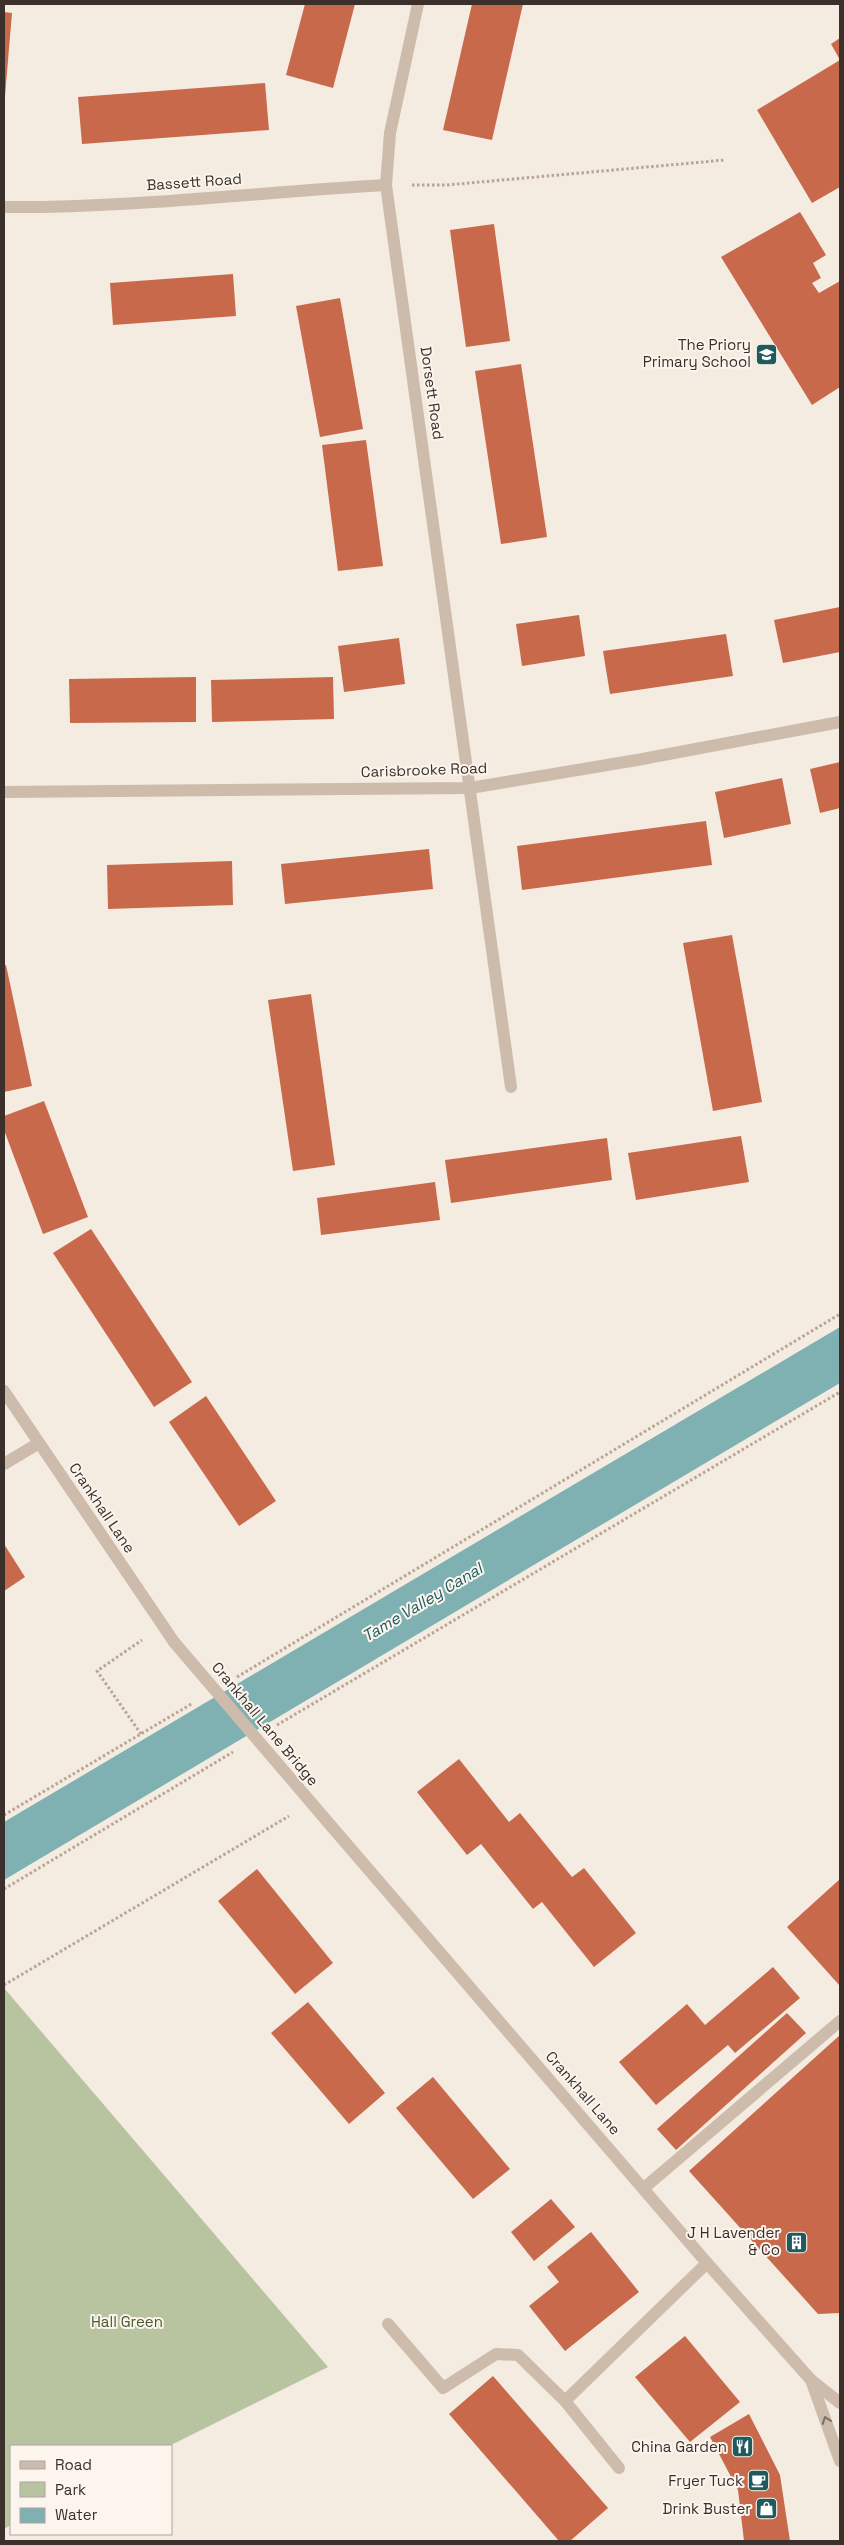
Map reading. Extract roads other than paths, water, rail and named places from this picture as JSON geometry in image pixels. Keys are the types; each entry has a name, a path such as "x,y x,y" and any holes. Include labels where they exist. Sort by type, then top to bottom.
{"street":[{"name":"Dorsett Road","path":"418,4 390,132 386,185 511,1087"},
{"name":"Bassett Road","path":"4,207 155,202 386,185"},
{"name":"Carisbrooke Road","path":"4,792 470,788 636,760 840,722"},
{"name":"Crankhall Lane","path":"4,1391 174,1642"},
{"path":"4,1464 39,1443"},
{"name":"Crankhall Lane Bridge","path":"174,1642 332,1828"},
{"name":"Crankhall Lane","path":"332,1828 707,2263 811,2380 840,2402"},
{"path":"644,2188 840,2021"},
{"path":"565,2401 707,2263"},
{"path":"388,2324 442,2388 496,2354 518,2355 565,2401 619,2468"},
{"name":"Crankhall Lane","path":"811,2380 840,2461"}],"water":[{"name":"Tame Valley Canal","path":"840,1327 840,1383 4,1880 4,1822"}],"place":[{"name":"The Priory Primary School","path":"767,354"},
{"name":"J H Lavender & Co","path":"796,2242"},
{"name":"China Garden","path":"743,2447"},
{"name":"Fryer Tuck","path":"759,2481"},
{"name":"Drink Buster","path":"767,2509"}],"park label":[{"name":"Hall Green","path":"127,2322"}]}
